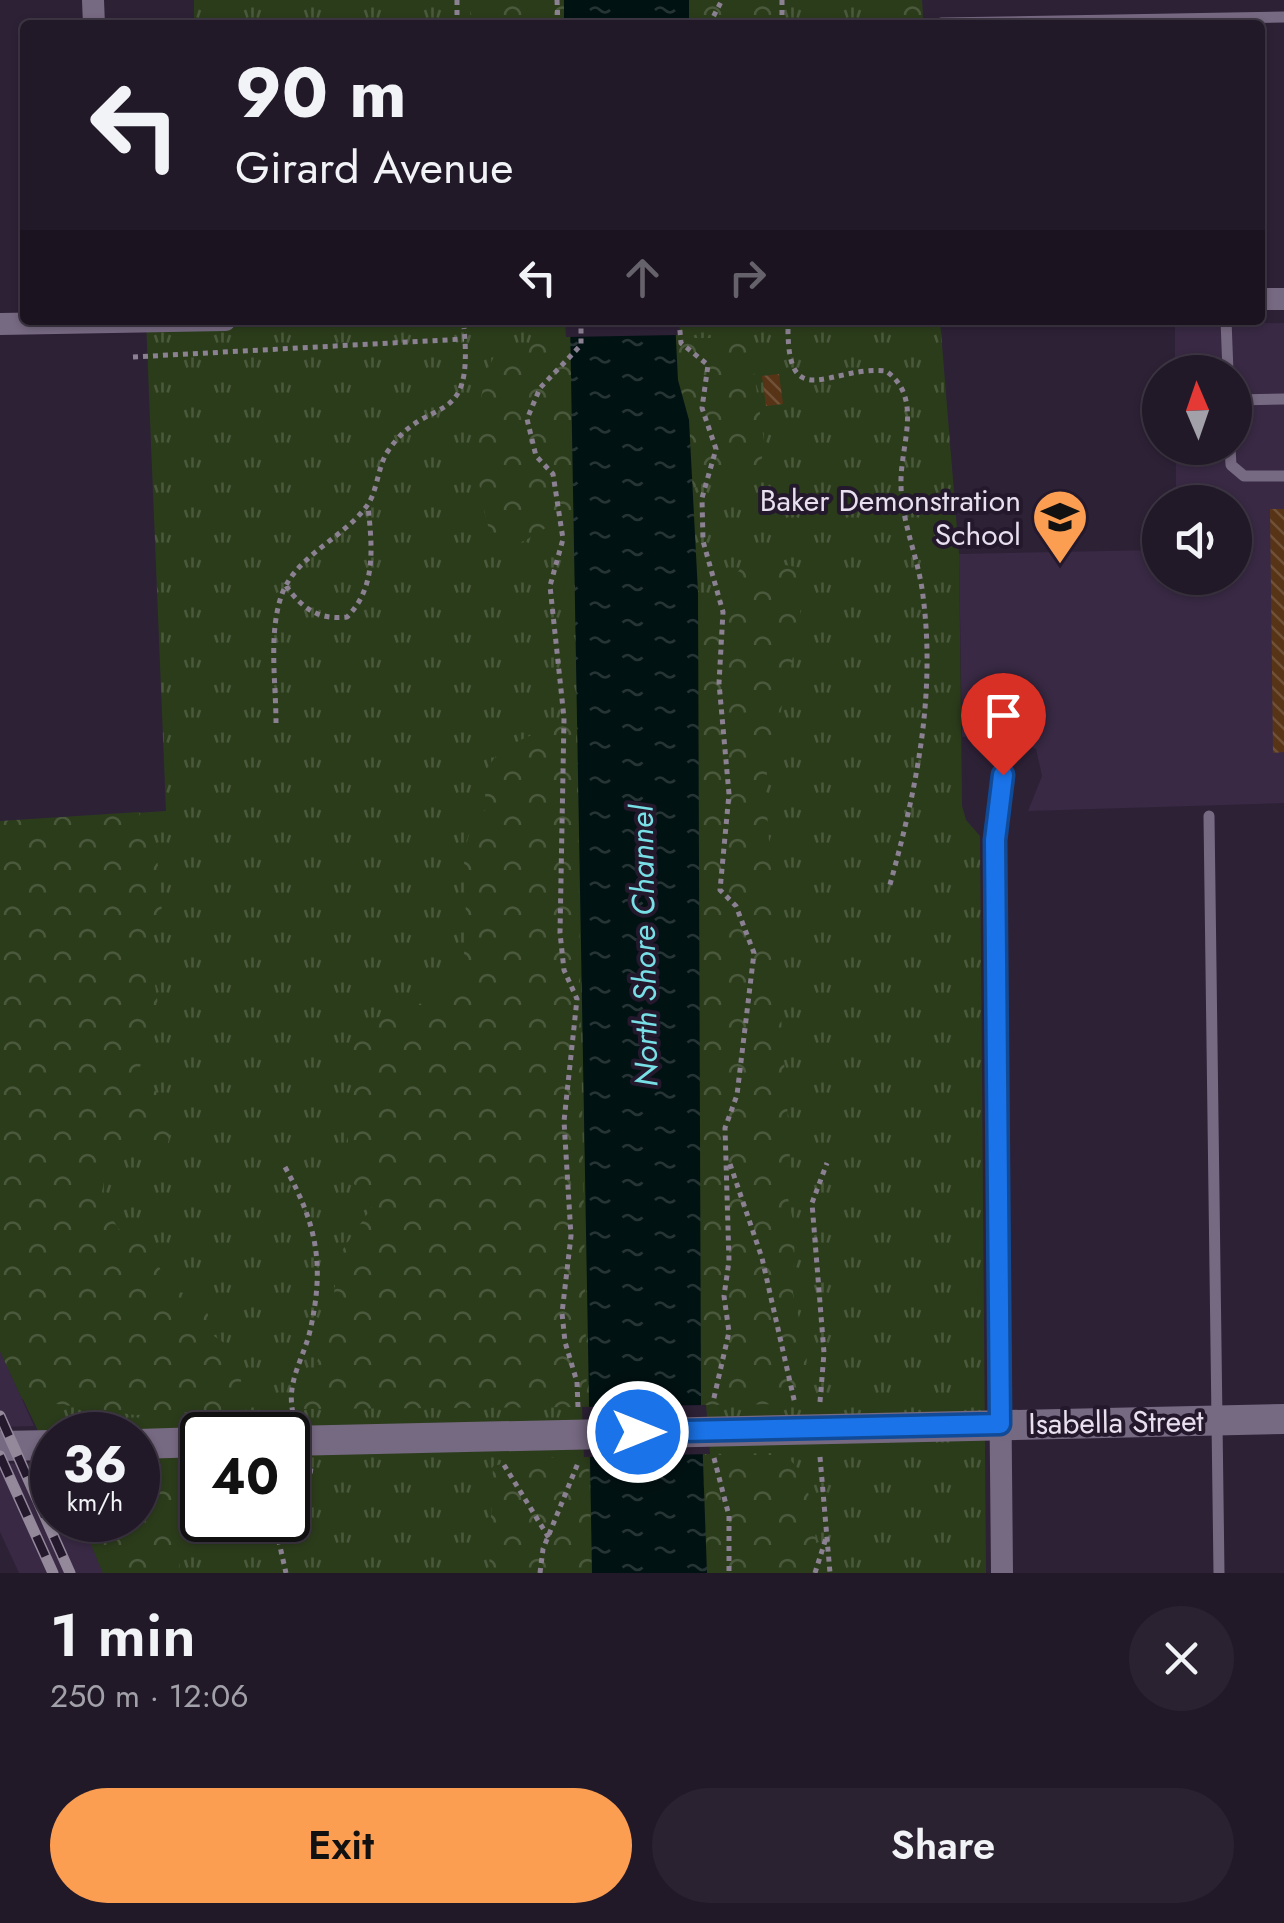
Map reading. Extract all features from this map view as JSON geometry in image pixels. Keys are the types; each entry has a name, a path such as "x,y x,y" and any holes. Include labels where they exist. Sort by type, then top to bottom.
{"street":[{"path":"1002,1573 995,840 1003,775"},
{"name":"Isabella Street","path":"310,1438 1284,1419"},
{"path":"0,1446 30,1445"}],"lane":[{"path":"1112,20 1284,17"},
{"path":"1226,325 1227,355"},
{"path":"1252,400 1284,399"},
{"path":"1231,465 1244,476 1284,476"},
{"path":"1208,816 1219,1573"}],"path":[{"path":"540,1573 548,1538 578,1468 578,1382 565,1342 562,1312 571,1236 565,1105 577,999 564,970 560,933 564,718 550,586 563,539 553,474 536,456 526,419 540,388 581,345 581,325"},
{"path":"679,325 681,343 708,365 702,408 716,449 702,498 703,541 724,612 719,683 730,794 720,890 736,906 754,952 737,1094 725,1128 729,1261 724,1296 729,1332 719,1429 729,1573"},
{"path":"286,586 300,604 318,616 348,617 360,605 369,580 372,547 368,506 386,453 405,430 448,406 465,382 464,328"},
{"path":"788,329 792,370 802,381 816,382 849,370 886,371 906,392 908,411 900,483 923,596 928,718 889,888"},
{"path":"133,357 466,339"},
{"path":"276,723 275,620 286,586 307,561 368,506"},
{"path":"726,1152 762,1258 796,1405"},
{"path":"819,1410 824,1353 811,1218 815,1187 827,1163"},
{"path":"286,1167 307,1206 317,1249 310,1330 290,1393 293,1412"},
{"path":"820,1447 830,1573"},
{"path":"504,1456 504,1472 523,1493 548,1538"},
{"path":"815,1573 829,1530"},
{"path":"279,1542 286,1573"}],"shaded area":[{"name":"Baker Demonstration School","path":"1284,323 1284,803 1028,811 1042,776 1036,749 1008,734 962,737 959,554 1142,550 1142,595 1252,595 1252,485 1176,485 1176,465 1252,465 1252,355 1175,355 1175,325"},
{"path":"0,1351 30,1417 30,1426 0,1427"},
{"path":"30,1463 30,1542 90,1542 103,1573 19,1573 0,1532 0,1464"}],"green space":[{"path":"194,0 922,0 923,20 194,20"},
{"path":"471,0 564,0 564,20 470,20"},
{"path":"689,0 773,0 772,20 689,20"},
{"path":"873,0 922,0 923,20 877,20"},
{"path":"146,325 940,325 959,554 962,806 966,820 980,836 986,1573 103,1573 90,1542 160,1542 160,1412 30,1414 0,1351 0,822 166,811"},
{"path":"674,338 738,338 750,345 764,441 761,465 746,479 715,476 692,490 689,420 678,380"},
{"path":"541,339 571,339 573,518 552,524 525,541 505,544 493,541 481,496 477,447 481,398 495,354"},
{"path":"760,560 801,568 800,625 765,782 790,1149 788,1198 795,1230 793,1293 807,1352 806,1380 787,1404 701,1405 698,621 715,607 739,571"},
{"path":"569,720 576,722 587,1407 301,1409 302,1392 328,1339 339,1255 372,1207 348,1176 348,1096 359,1070 349,1049 370,1022 430,1000 454,980 463,959 466,937 466,846 473,826 486,809 487,771 494,759 516,742"},
{"path":"139,812 143,838 157,856 162,913 154,925 150,953 157,1028 139,1071 165,1108 169,1139 165,1150 110,1151 102,1192 109,1214 121,1232 141,1242 176,1291 199,1301 207,1312 214,1336 240,1354 241,1381 228,1410 114,1412 22,1399 0,1351 0,821"},
{"path":"780,1453 801,1474 807,1489 818,1573 707,1573 705,1454"},
{"path":"589,1457 592,1573 489,1573 493,1466 529,1458"},
{"path":"180,1478 179,1573 103,1573 90,1542 160,1542 160,1479"}],"water":[{"path":"564,0 689,0 689,20 564,20"},
{"name":"North Shore Channel","path":"570,325 675,325 678,380 689,420 698,592 701,1405 707,1573 592,1573"}],"pier":[{"path":"565,325 680,325 679,335 566,337"},
{"path":"706,1405 710,1454 584,1457 582,1407"}],"building":[{"path":"779,374 783,404 766,406 762,376"},
{"path":"1270,509 1284,509 1284,752 1273,753"}],"railway":[{"path":"0,1416 70,1573"},
{"path":"0,1456 53,1573"}],"place":[{"name":"Baker Demonstration School","path":"1060,566"}],"route":[{"path":"638,1432 1000,1424 995,840 1003,775"}]}
